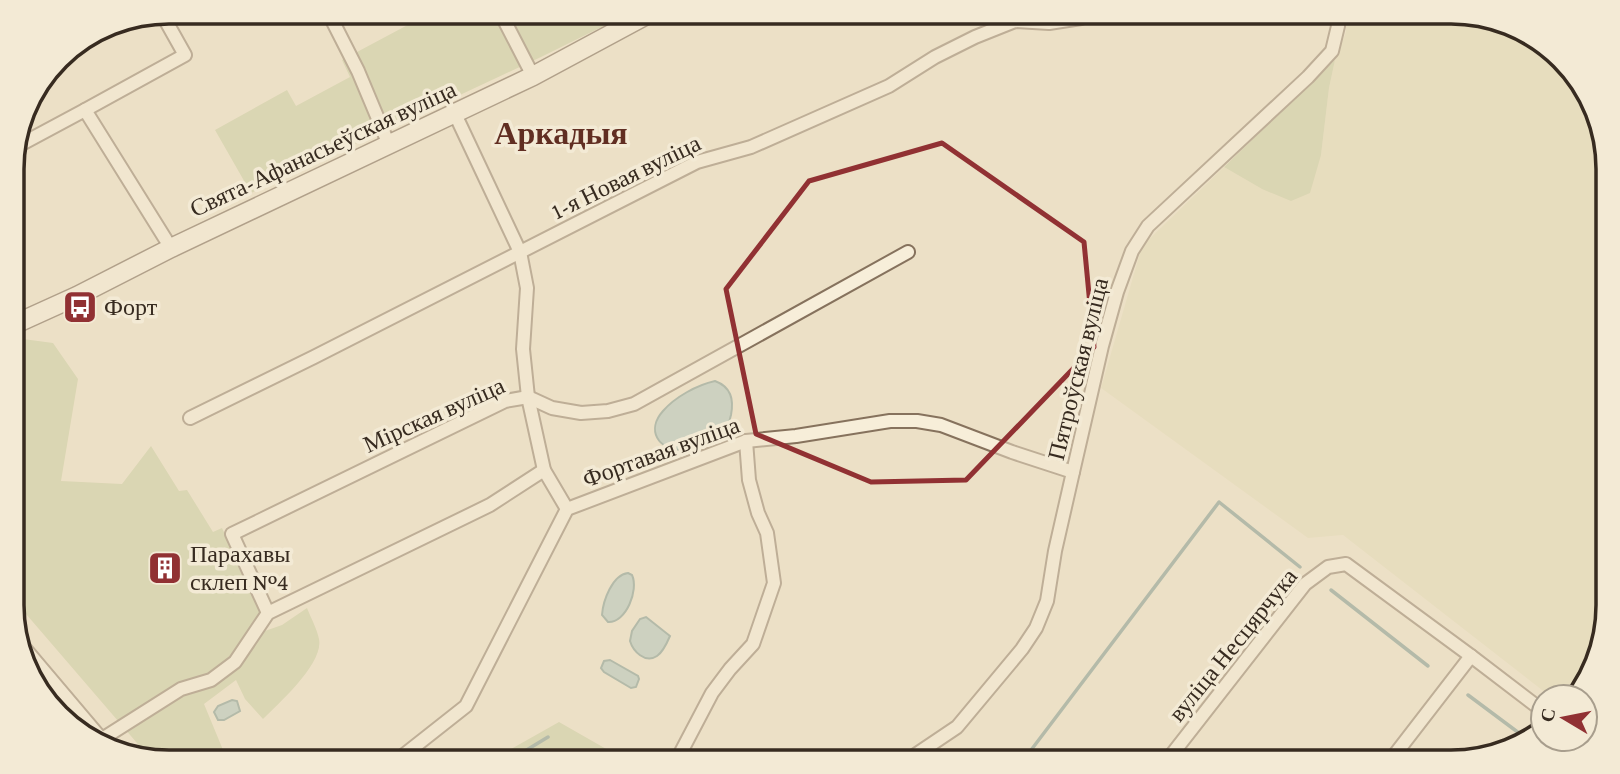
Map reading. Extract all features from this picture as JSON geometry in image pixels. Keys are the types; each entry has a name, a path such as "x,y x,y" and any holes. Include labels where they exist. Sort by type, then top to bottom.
{"street":[{"name":"1-я Новая вуліца","path":"190,418 697,162 751,147 888,86 935,57 1007,24"},
{"name":"Пятроўская вуліца","path":"924,749 957,727 1022,649 1036,628 1047,601 1055,551 1102,346 1132,251 1148,226 1308,77 1332,51 1338,24"},
{"path":"28,141 185,55 168,25"},
{"path":"335,25 358,71 389,145"},
{"path":"507,25 533,76"},
{"name":"Свята-Афанасьеўская вуліца","path":"25,320 533,76 629,25"},
{"path":"85,110 171,248"},
{"path":"455,114 520,252 527,288 523,349 528,397 544,470 567,509"},
{"name":"Мірская вуліца","path":"268,613 232,534 505,401 528,397 552,408 581,413 608,411 634,404 908,252"},
{"name":"Фортавая вуліца","path":"410,750 466,706 567,509 746,441 890,421 917,421 941,425 1073,472"},
{"path":"682,750 712,693 753,644 774,583 767,533 749,480 746,441"},
{"name":"Фортавая вуліца","path":"268,613 490,505 544,470"},
{"name":"вуліца Несцярчука","path":"1175,749 1305,584 1328,567 1346,564 1529,700"},
{"path":"113,737 181,690 211,680 235,662 268,613"},
{"path":"1399,749 1471,656"},
{"path":"38,664 91,726"}],"highlighted area":[{"path":"942,143 1084,242 1094,347 966,480 871,482 756,434 726,289 809,181"}],"shaded area":[{"path":"1346,24 1450,24 1497,32 1539,54 1553,67 1576,97 1591,132 1596,170 1596,604 1591,642 1572,683 1533,683 1343,535 1308,538 1101,388 1142,246 1224,167 1262,189 1321,155 1335,60 1346,32"}],"green space":[{"path":"408,25 606,25 251,193 215,130 287,90 296,106 350,77 342,60"},
{"path":"1335,60 1321,155 1310,193 1291,201 1262,189 1224,167"},
{"path":"25,339 53,343 78,379 61,481 122,484 151,446 179,491 187,490 213,532 222,528 261,612 262,632 282,625 307,608 319,639 319,649 308,671 263,719 245,699 236,680 204,704 223,750 140,747 25,613"},
{"path":"559,722 607,750 510,750"}],"water":[{"path":"715,381 728,390 732,404 724,433 709,444 692,449 674,449 661,443 655,432 655,425 663,411 687,392"},
{"path":"628,573 634,581 632,597 625,612 614,621 608,622 602,615 606,596 617,578"},
{"path":"646,617 670,636 661,652 653,658 640,655 630,641 632,631 640,619"},
{"path":"610,660 638,676 636,687 631,688 604,672 601,668 604,661"},
{"path":"232,700 237,701 240,711 224,720 218,720 214,712 218,706"}],"waterway":[{"path":"1032,749 1219,502 1300,567"},
{"path":"1331,590 1428,666"},
{"path":"1468,695 1518,732"},
{"path":"527,750 548,737"}],"place":[{"name":"Форт","path":"80,307"},
{"name":"Парахавы склеп №4","path":"165,568"}],"district":[{"name":"Аркадыя","path":"561,133"}]}
